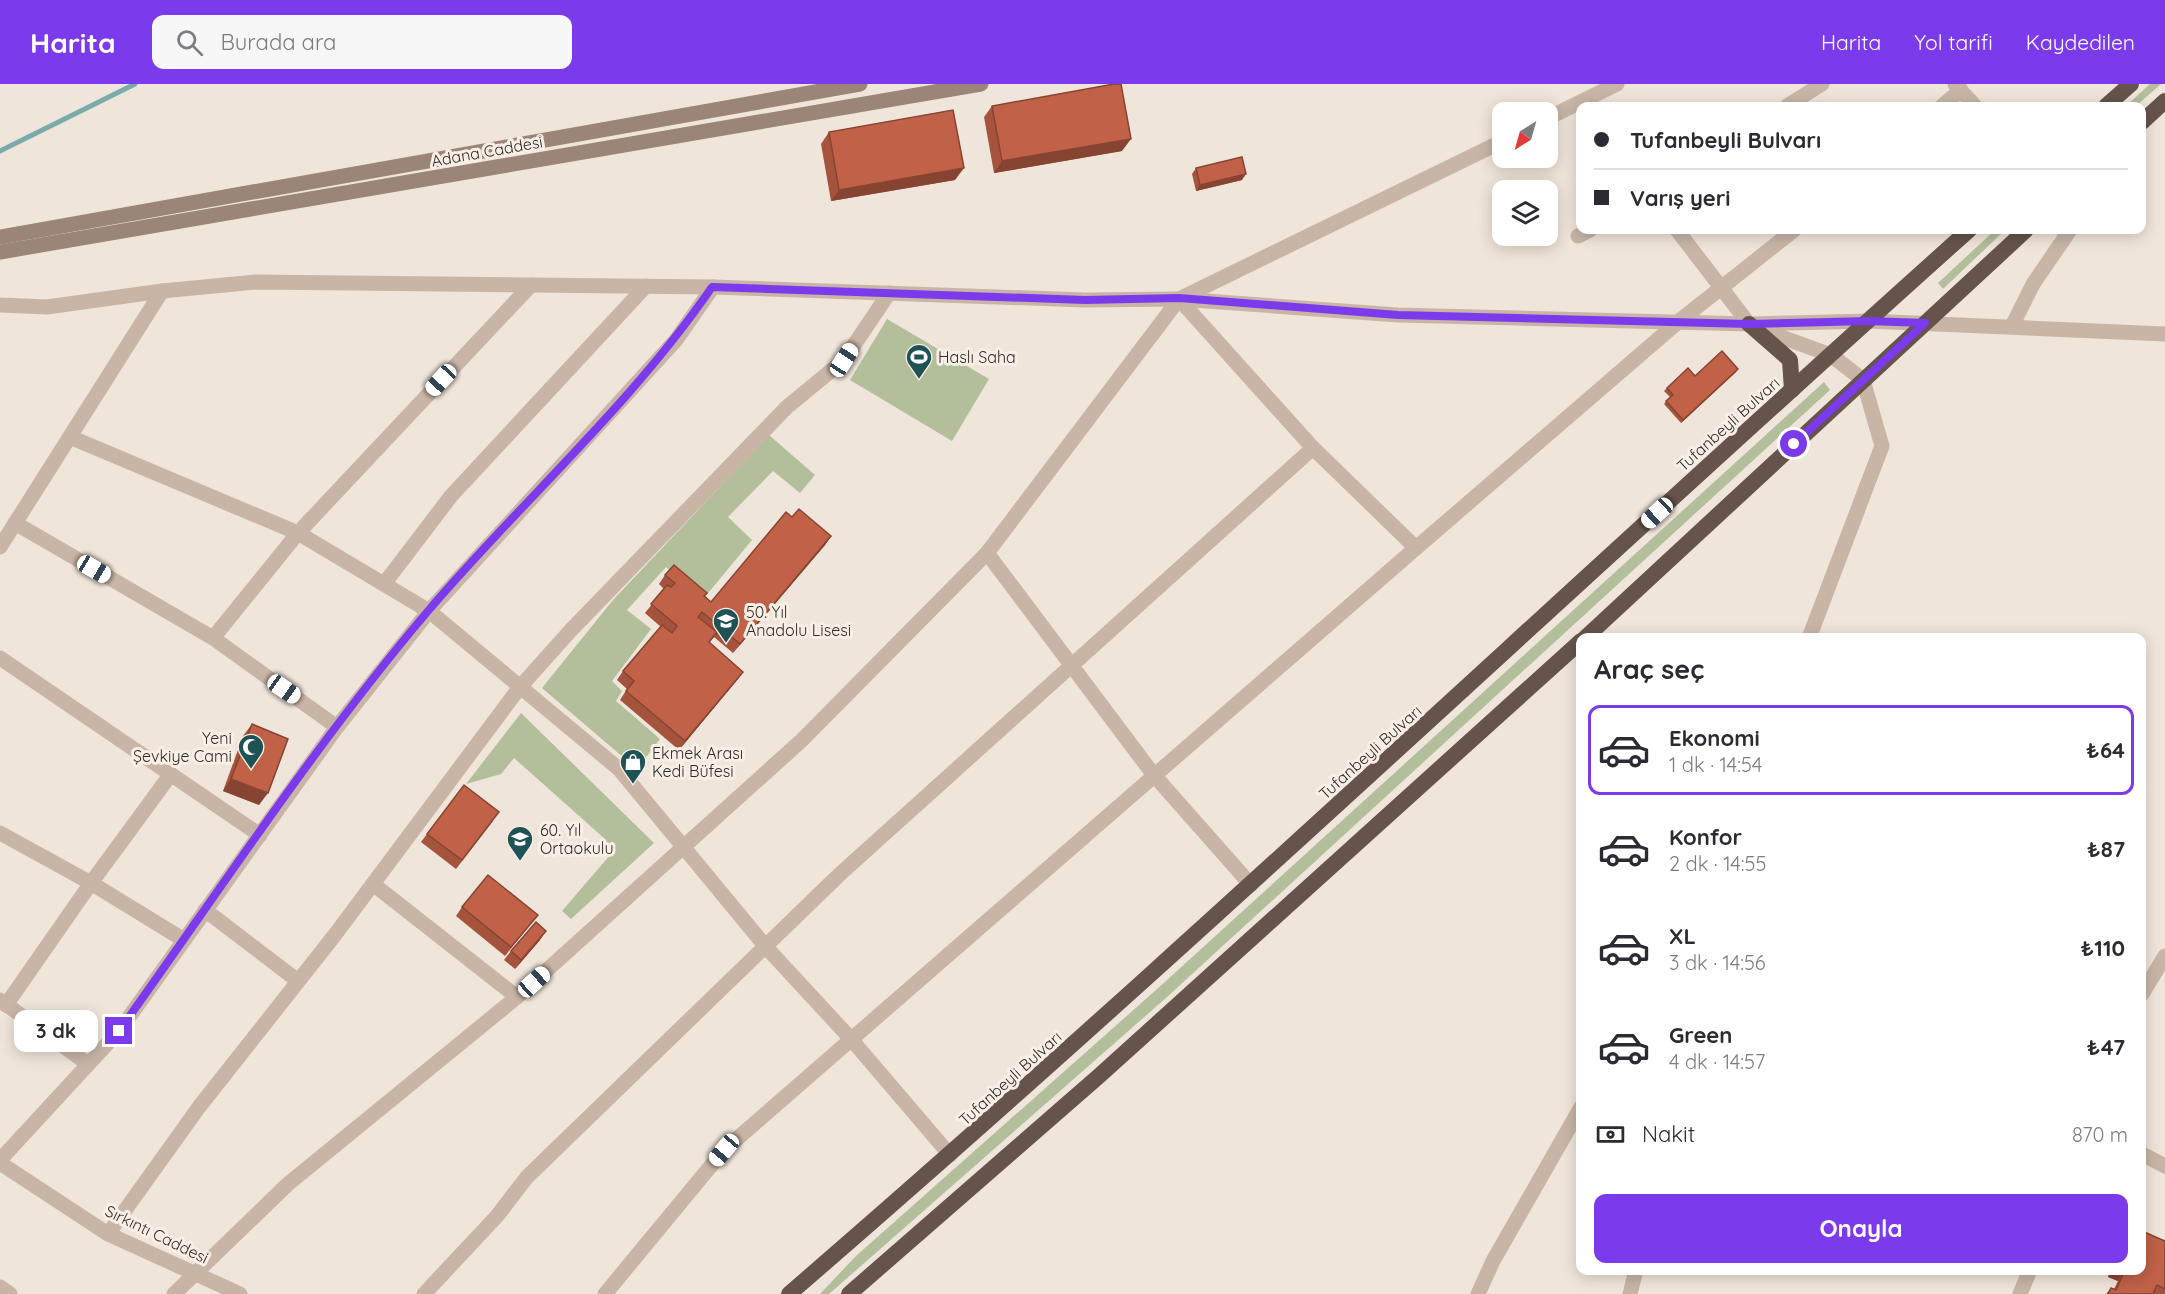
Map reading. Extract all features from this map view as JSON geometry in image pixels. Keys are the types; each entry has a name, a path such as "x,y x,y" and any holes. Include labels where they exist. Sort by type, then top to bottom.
{"highway":[{"path":"2111,102 2131,84"},
{"path":"2146,118 2165,101"},
{"name":"Tufanbeyli Bulvarı","path":"789,1294 950,1155 1251,885 1965,234"},
{"path":"1590,633 2022,234"},
{"path":"1749,324 1790,360 1792,390"},
{"path":"849,1294 1099,1076 1576,646"}],"main road":[{"path":"0,237 860,84"},
{"name":"Adana Caddesi","path":"0,252 981,84"}],"street":[{"path":"1588,102 1617,84"},
{"path":"1793,102 1822,84"},
{"path":"1945,102 1958,87 1971,102"},
{"path":"1558,114 1576,107"},
{"path":"174,1294 288,1184 517,998 802,740 987,553 1179,298 1492,146"},
{"path":"1680,234 1720,290 1749,324 1831,355 1863,380 1882,446 1811,633"},
{"path":"605,1294 724,1150 1153,774 1678,322 1789,234"},
{"path":"2012,326 2033,284 2067,234"},
{"path":"0,305 47,307 162,291 256,282 646,286 1085,300 1179,298 1398,315 1749,324 1868,321 2165,334"},
{"path":"213,638 298,533 531,285"},
{"path":"384,584 450,496 646,286"},
{"path":"0,1161 119,1031 337,727 429,611 675,340 712,287"},
{"path":"0,547 162,291"},
{"path":"108,1234 200,1107 373,884 520,687 571,630 787,407 844,360 889,293"},
{"path":"1179,298 1313,448 1416,548"},
{"path":"70,436 298,533 429,611 619,769 765,947 851,1039 950,1155"},
{"path":"424,1294 497,1216 527,1177 840,874 1313,448"},
{"path":"15,523 213,638 337,727"},
{"path":"987,553 1153,774 1251,885"},
{"path":"0,658 260,835"},
{"path":"88,1064 3,1002 171,774"},
{"path":"0,833 91,883 184,940"},
{"path":"373,884 517,998"},
{"path":"206,910 298,981"},
{"path":"2146,987 2165,956"},
{"path":"1478,1294 1493,1261 1576,1116"},
{"path":"2146,1156 2165,1166"},
{"name":"Sırkıntı Caddesi","path":"0,1161 108,1234 240,1294"},
{"path":"1630,1294 1635,1275"},
{"path":"2020,1294 2028,1275"},
{"path":"0,1287 10,1294"}],"green space":[{"path":"2150,84 2161,84 2141,102 2130,102"},
{"path":"1991,234 2001,234 1943,289 1938,283"},
{"name":"Haslı Saha","path":"887,319 989,379 952,441 850,380"},
{"path":"1824,382 1830,390 1167,997 829,1294 820,1294 856,1256 1156,990"},
{"path":"769,435 815,475 800,493 773,471 728,517 752,540 704,598 666,567 627,610 651,629 612,681 622,691 616,701 660,739 637,769 542,688 613,600"},
{"path":"521,713 654,843 571,919 562,911 611,854 605,839 514,758 501,774 466,784"}],"building":[{"path":"1121,84 1131,139 1002,161 992,106"},
{"path":"953,110 964,168 839,190 829,132"},
{"path":"1242,157 1246,174 1200,185 1196,168"},
{"path":"1722,351 1738,369 1683,420 1666,401 1673,395 1667,388 1688,368 1695,376"},
{"path":"799,509 831,536 740,644 702,612 698,617 717,632 709,642 743,672 685,741 626,691 634,681 623,671 662,625 672,633 677,626 651,604 667,585 671,587 675,583 665,575 674,565 707,593 704,596 711,602 786,512 792,517"},
{"name":"Yeni Şevkiye Cami","path":"252,724 288,739 268,793 231,779"},
{"path":"464,785 499,812 462,860 427,834"},
{"path":"488,875 538,915 511,947 462,907"},
{"path":"536,922 546,931 521,960 511,951"},
{"path":"2146,1233 2165,1241 2165,1289 2157,1285 2153,1294 2108,1294 2111,1288 2116,1290 2123,1275 2146,1275"}],"waterway":[{"path":"0,151 135,84"}],"place":[{"name":"Haslı Saha","path":"919,380"},
{"name":"50. Yıl Anadolu Lisesi","path":"726,644"},
{"name":"Yeni Şevkiye Cami","path":"251,770"},
{"name":"Ekmek Arası Kedi Büfesi","path":"633,785"},
{"name":"60. Yıl Ortaokulu","path":"520,862"}],"route":[{"path":"119,1031 337,727 429,611 675,340 712,287 1085,300 1179,298 1398,315 1749,324 1868,321 1925,323 1794,444"}]}
